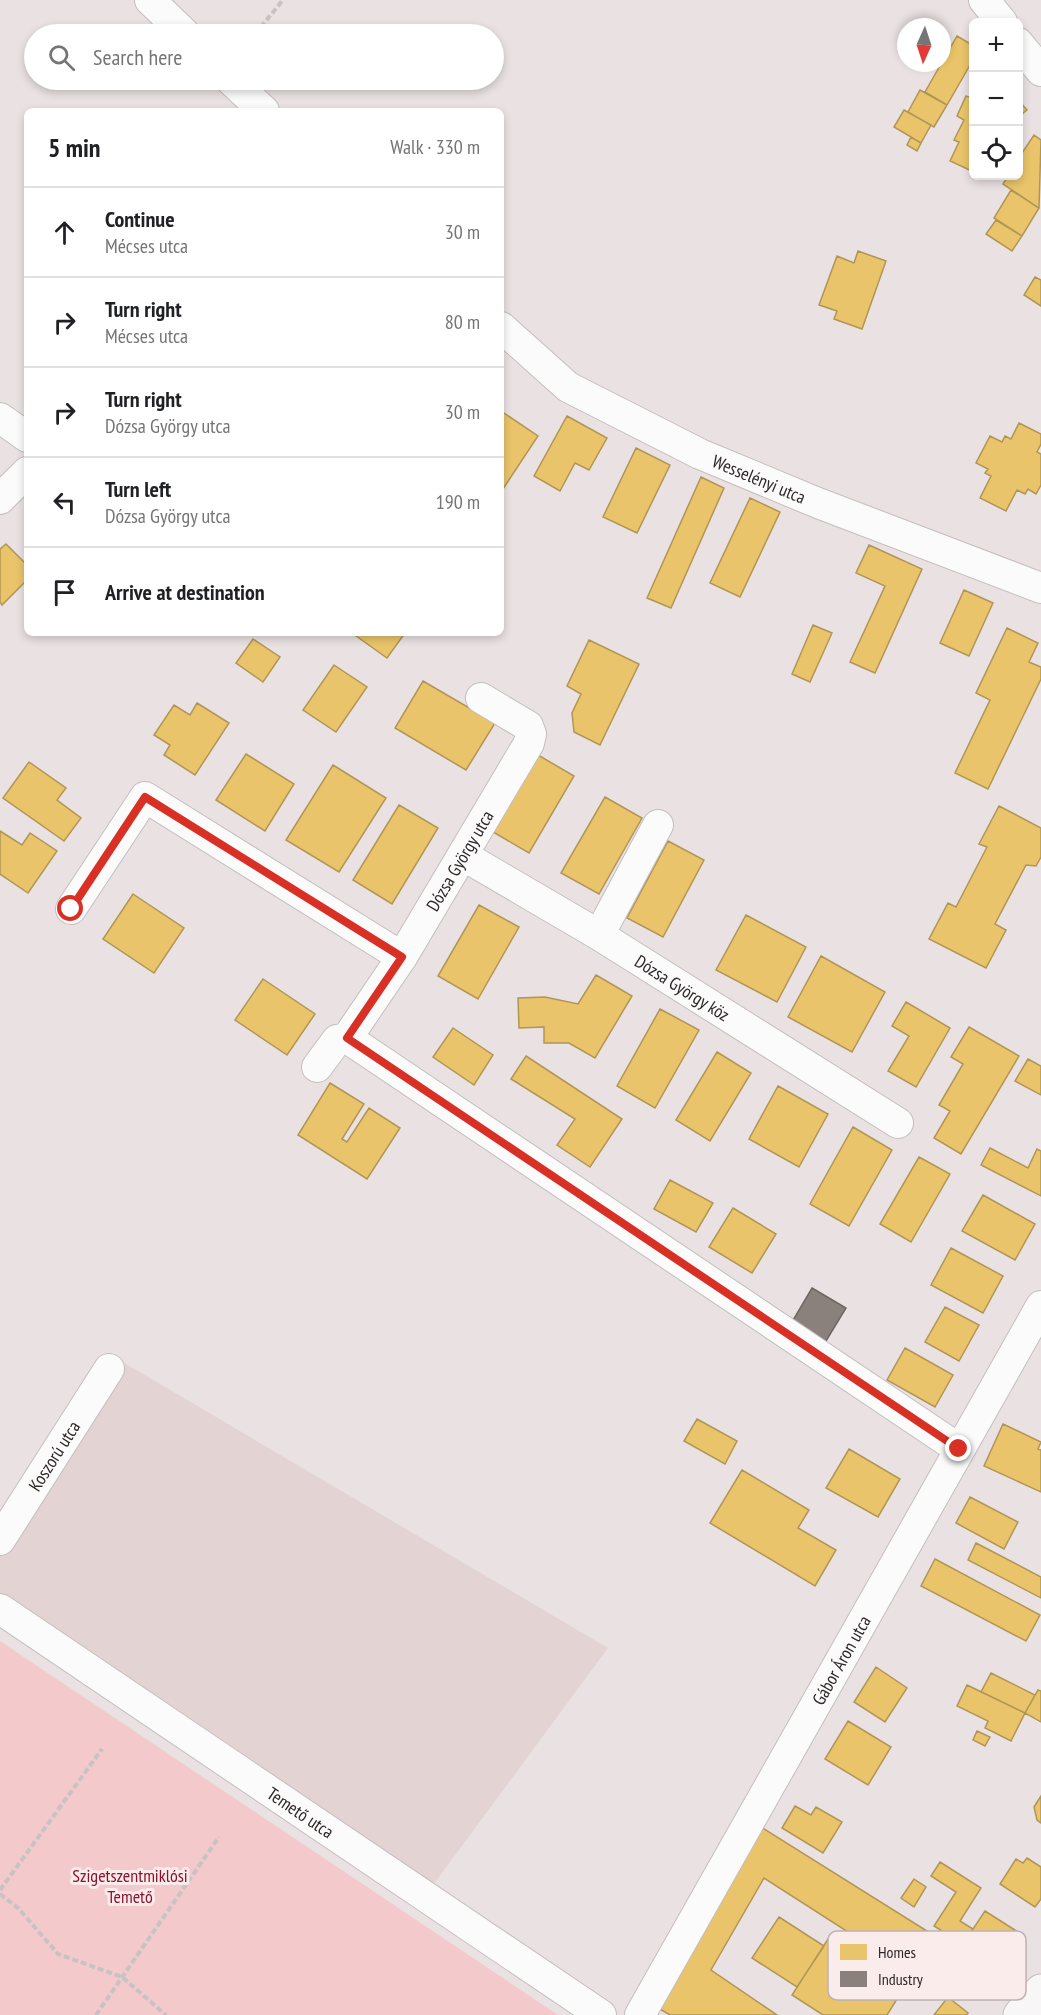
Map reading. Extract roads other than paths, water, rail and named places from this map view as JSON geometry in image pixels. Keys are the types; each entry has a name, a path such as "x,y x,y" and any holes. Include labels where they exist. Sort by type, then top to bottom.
{"street":[{"path":"150,0 175,24"},
{"path":"984,0 999,18"},
{"path":"1023,49 1041,71"},
{"path":"242,90 261,108"},
{"name":"Wesselényi utca","path":"504,330 568,387 700,454 818,503 1041,588"},
{"path":"0,418 24,435"},
{"path":"0,500 24,475"},
{"name":"Dózsa György utca","path":"317,1067 337,1040 347,1038 402,957 529,743 531,734 528,726 481,698"},
{"path":"71,909 145,797 402,957"},
{"path":"599,935 658,825"},
{"name":"Dózsa György köz","path":"464,856 599,935 898,1123"},
{"path":"347,1038 959,1449"},
{"name":"Gábor Áron utca","path":"640,2015 1041,1306"},
{"name":"Koszorú utca","path":"0,1540 109,1369"},
{"name":"Temető utca","path":"0,1609 601,2015"},
{"path":"1020,2015 1041,1991"}],"park label":[{"name":"Szigetszentmiklósi Temető","path":"130,1885"}]}
